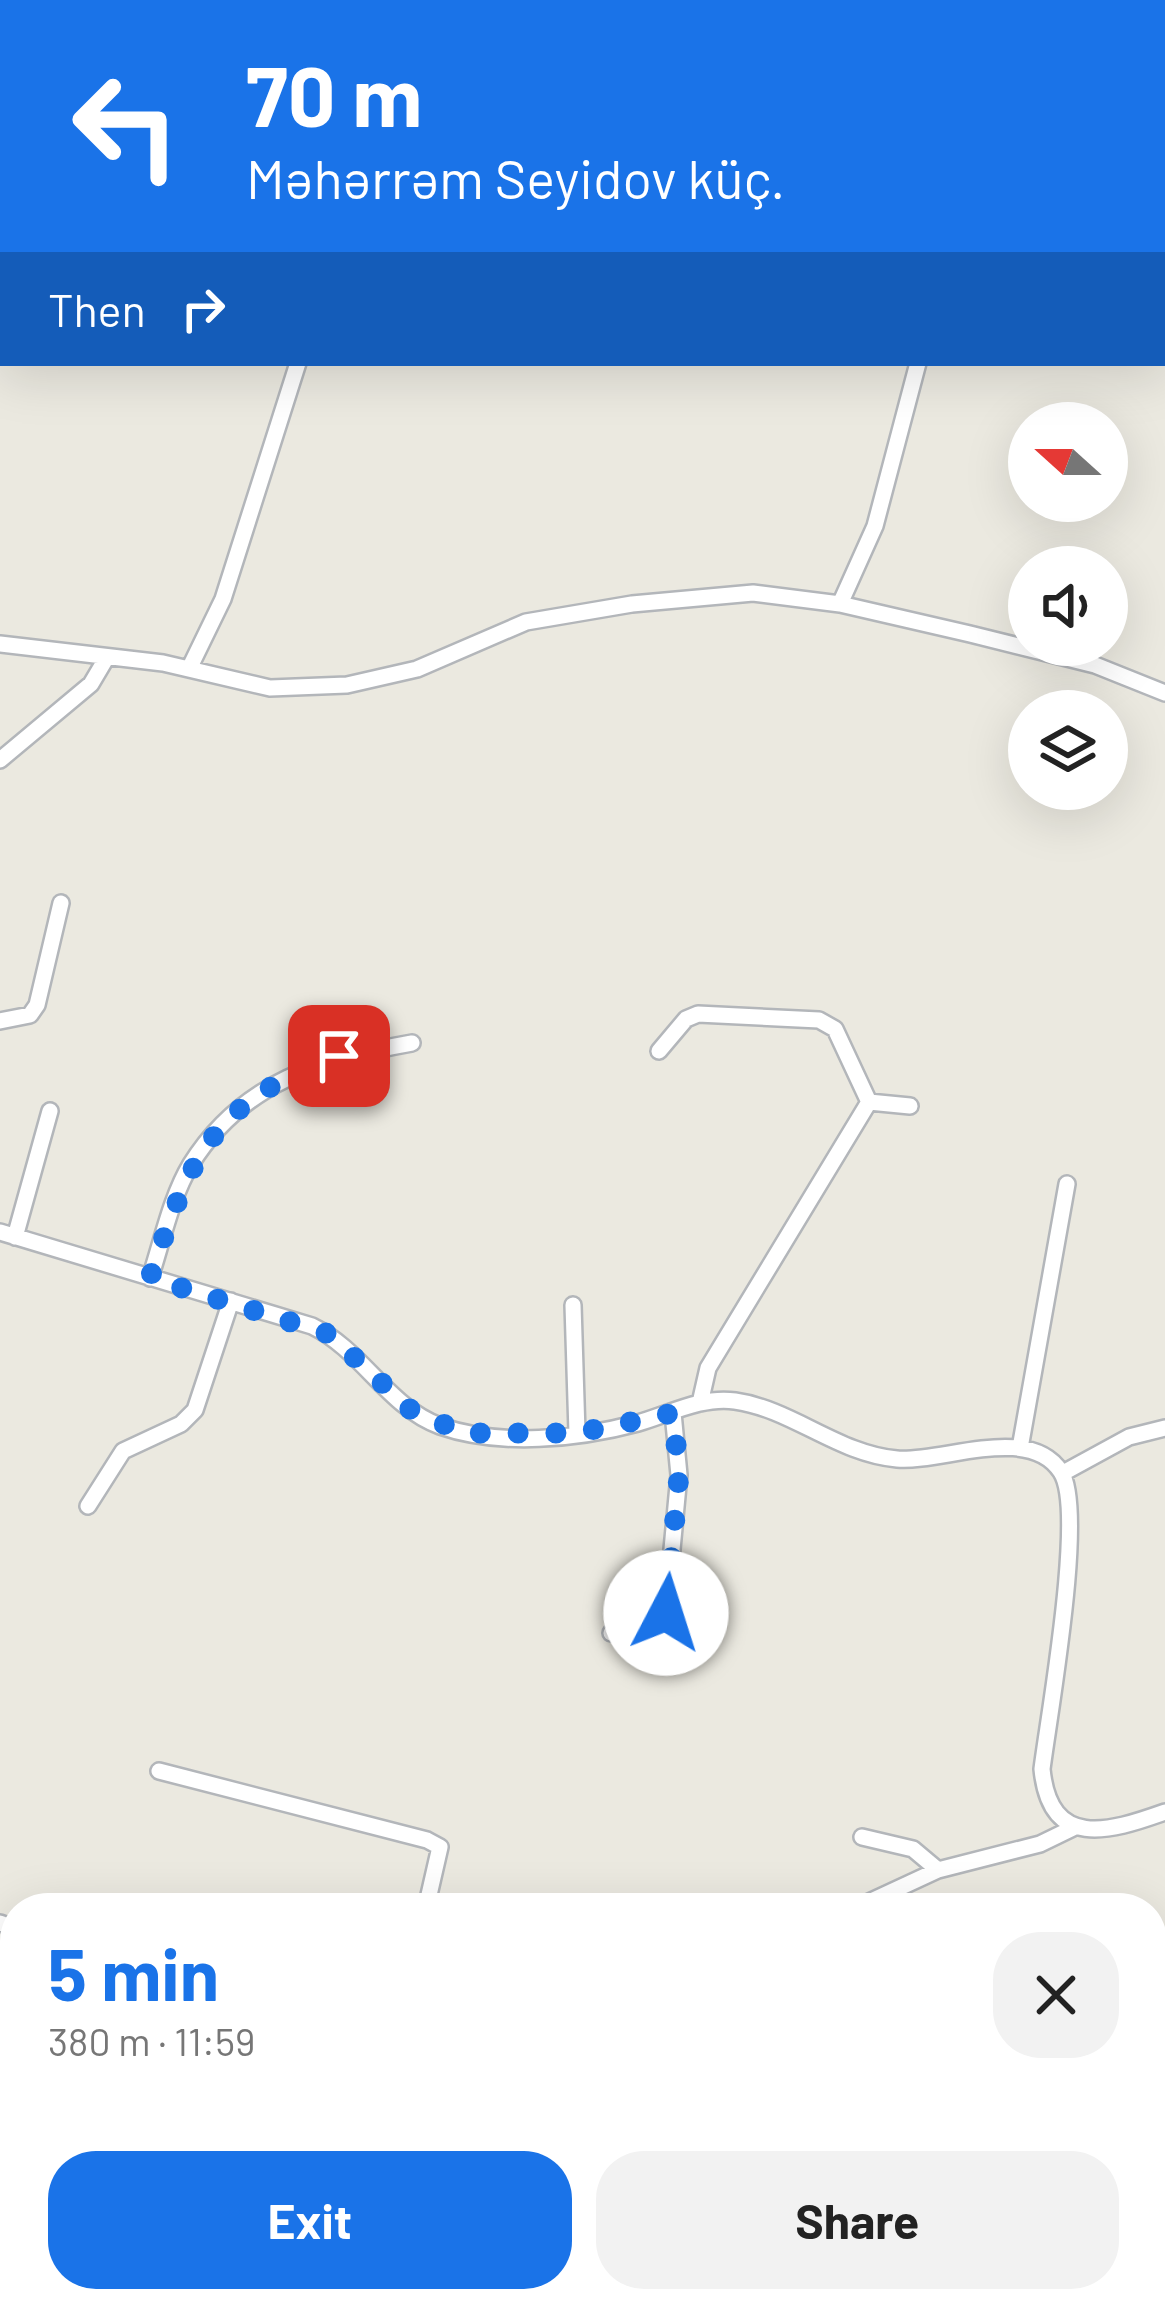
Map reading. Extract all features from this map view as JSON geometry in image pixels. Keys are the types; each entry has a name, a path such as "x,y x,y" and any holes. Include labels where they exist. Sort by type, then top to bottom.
{"street":[{"path":"189,668 223,599 297,366"},
{"path":"840,604 875,526 917,366"},
{"path":"0,644 189,668 270,688 373,683 526,622 734,594 787,594 1082,662 1165,693"},
{"path":"0,760 92,684 107,657"},
{"path":"0,1021 30,1015 37,1005 61,903"},
{"path":"659,1051 686,1019 698,1014 819,1020 835,1029 869,1102"},
{"path":"150,1278 189,1167 238,1112 286,1075 339,1056 412,1042"},
{"path":"869,1102 910,1106"},
{"path":"700,1403 708,1368 869,1102"},
{"path":"50,1111 8,1235 329,1334 411,1410 443,1427 488,1436 577,1433 700,1403 754,1405 856,1451 889,1458 1020,1448 1052,1461 1063,1473 1072,1519 1042,1768 1052,1807 1075,1827"},
{"path":"1020,1448 1067,1184"},
{"path":"88,1506 124,1451 181,1424 195,1410 231,1301"},
{"path":"573,1304 577,1433"},
{"path":"611,1633 656,1632 666,1613 679,1475 673,1413"},
{"path":"1063,1473 1129,1437 1165,1428"},
{"path":"159,1771 427,1840 440,1847 430,1893"},
{"path":"888,1893 938,1870 1040,1844 1075,1827 1108,1830 1165,1812"},
{"path":"862,1837 914,1849 938,1870"}],"route":[{"path":"339,1056 286,1075 238,1112 206,1145 189,1167 150,1278 329,1334 411,1410 464,1433 530,1437 577,1433 673,1413 679,1475 666,1613"}]}
